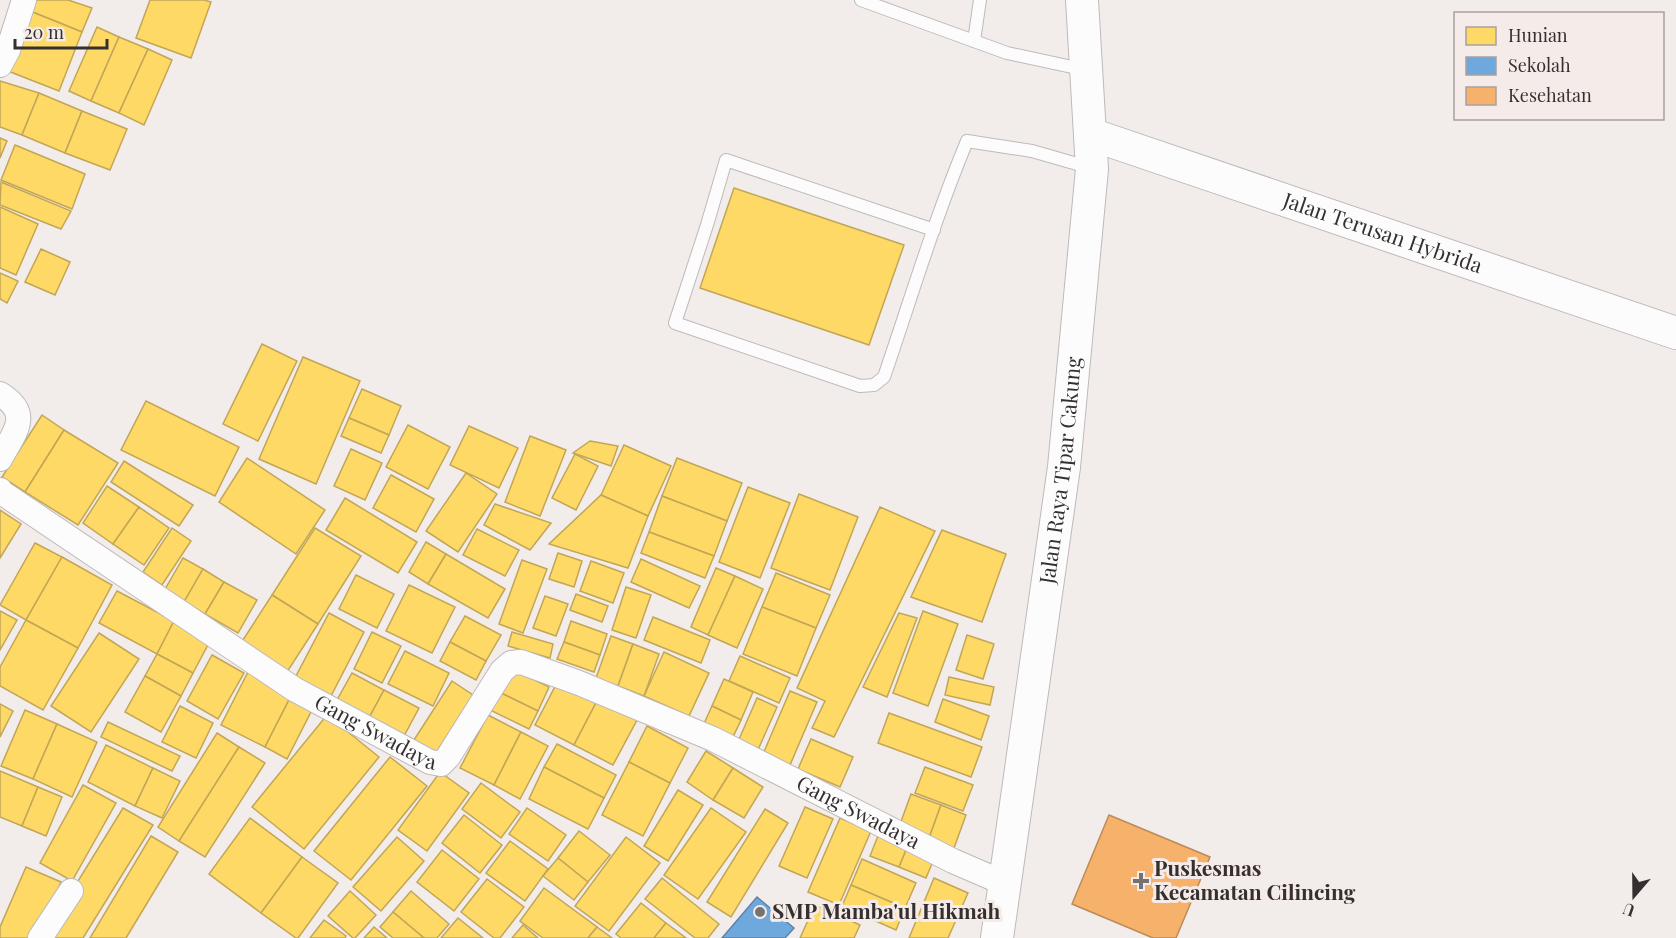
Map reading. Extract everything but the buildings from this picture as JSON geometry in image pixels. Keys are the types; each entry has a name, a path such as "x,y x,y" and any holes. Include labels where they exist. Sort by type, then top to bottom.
{"street":[{"path":"0,65 8,50 24,0"},
{"name":"Jalan Raya Tipar Cakung","path":"997,938 1064,467 1092,169 1082,0"},
{"name":"Jalan Terusan Hybrida","path":"1090,134 1676,333"},
{"path":"0,394 11,400 17,410 19,425 0,459"},
{"name":"Gang Swadaya","path":"0,490 294,689 430,762 441,764 448,758 502,671 511,663 521,662 579,683 713,739 953,861 1004,883"},
{"path":"40,938 71,891"}],"lane":[{"path":"861,0 1007,53 1087,70"},
{"path":"974,41 980,0"},
{"path":"934,230 726,159 675,323 860,386 874,385 884,377 948,189 967,141 1032,151 1092,169"}],"place":[{"name":"Puskesmas Kecamatan Cilincing","path":"1141,881"},
{"name":"SMP Mamba'ul Hikmah","path":"760,912"}]}
